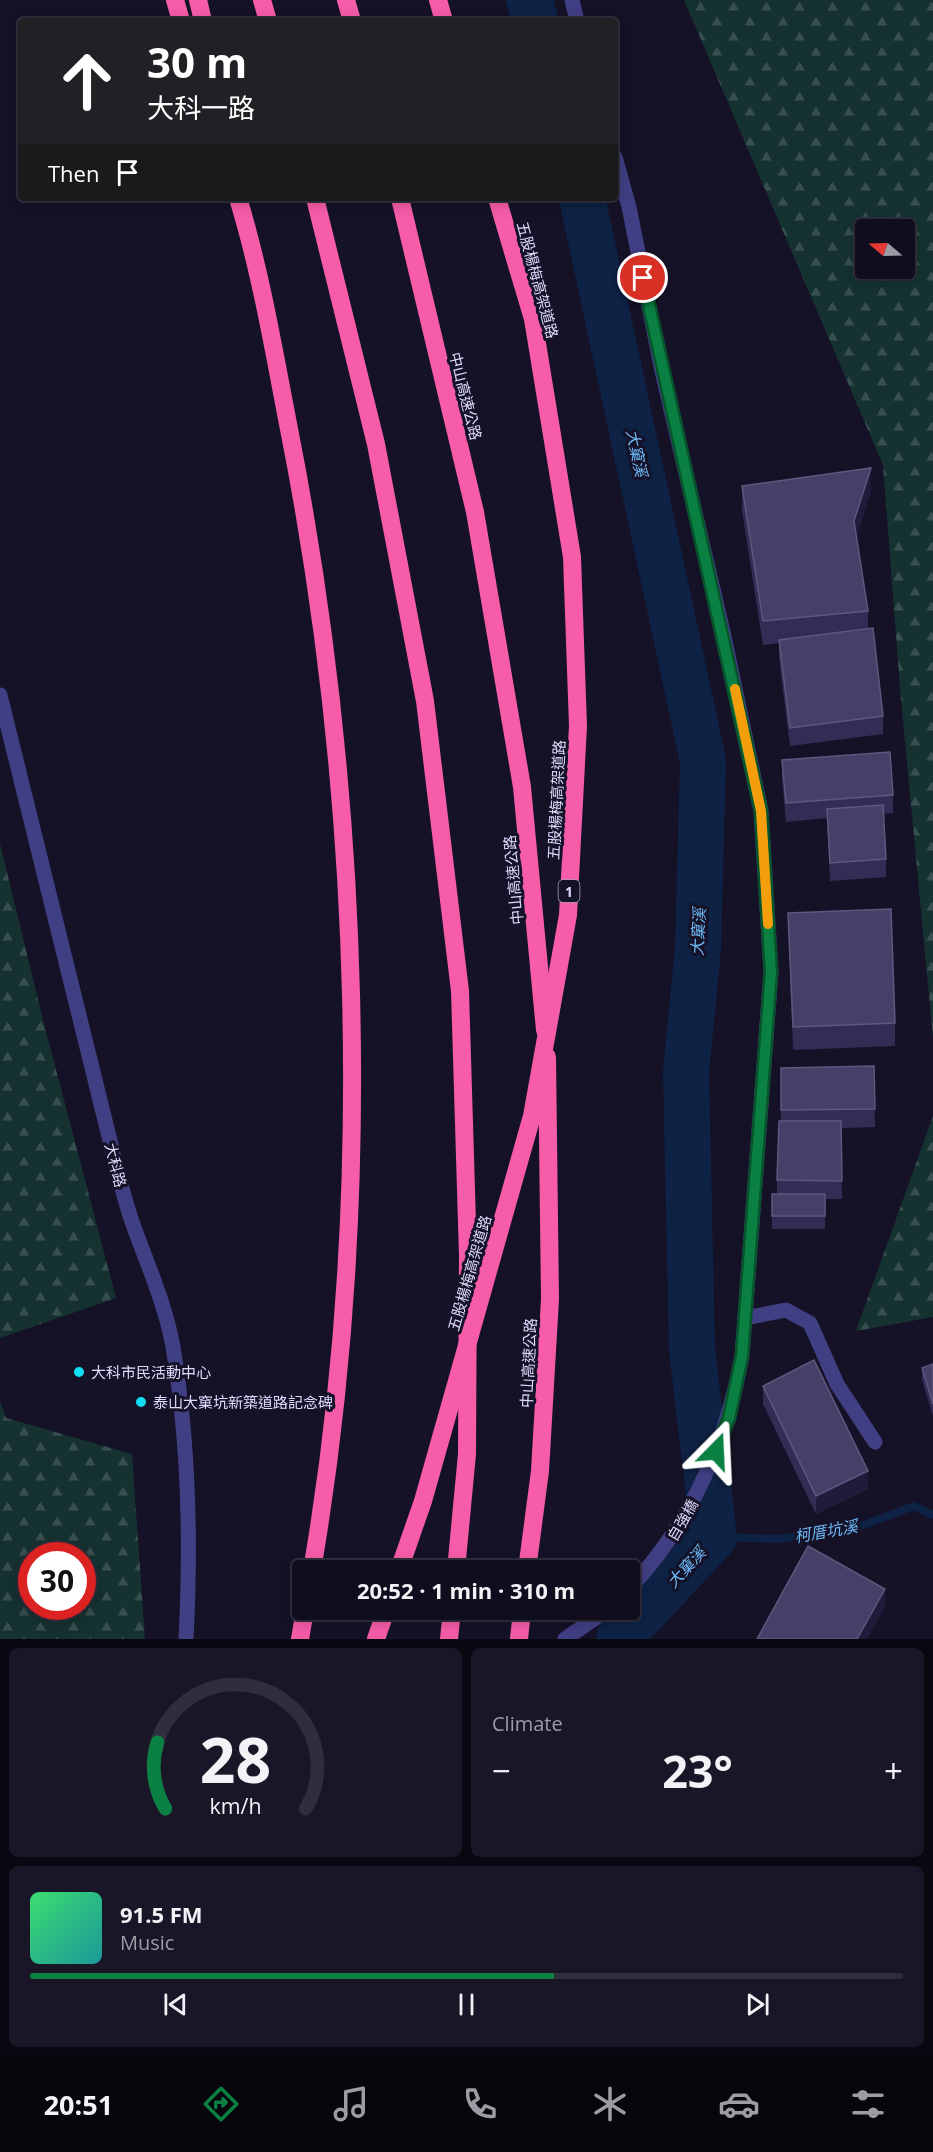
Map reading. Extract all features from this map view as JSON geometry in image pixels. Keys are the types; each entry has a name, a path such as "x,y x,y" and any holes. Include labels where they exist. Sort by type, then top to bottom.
{"highway":[{"path":"175,0 181,18"},
{"path":"198,0 202,18"},
{"path":"262,0 267,18"},
{"path":"346,0 351,18"},
{"path":"438,0 443,18"},
{"path":"316,201 376,444 425,701 460,991 468,1256 468,1372 467,1454 457,1560"},
{"name":"中山高速公路","path":"401,201 475,512 522,787 545,1033 550,1299 540,1471 528,1560"},
{"name":"五股楊梅高架道路","path":"402,1560 423,1501 532,1116 568,915 578,726 572,557 533,319 498,201"},
{"path":"240,203 271,339 302,495 322,627 338,778 348,937 352,1098 346,1249 335,1400 313,1560"},
{"path":"300,1639 304,1620"},
{"path":"376,1639 383,1620"},
{"path":"449,1639 451,1620"},
{"path":"519,1639 521,1620"}],"street":[{"path":"572,0 577,18"},
{"name":"自強橋","path":"618,168 629,207 662,372 723,632 761,811 771,972 742,1356 729,1418 687,1514 664,1550 640,1577"},
{"name":"大科路","path":"0,694 118,1173 134,1228 154,1279 173,1346 184,1457 190,1555 186,1639"},
{"path":"745,1318 786,1310 810,1323 837,1384 874,1442"},
{"path":"565,1639 593,1620"}],"green space":[{"path":"684,0 933,0 933,1038 900,688 883,465"},
{"path":"0,844 44,1024 116,1298 0,1338"},
{"path":"933,1116 933,1317 856,1331"},
{"path":"0,1402 6,1418 132,1454 145,1639 0,1639"}],"building":[{"path":"871,468 854,521 868,611 763,621 742,486"},
{"path":"873,628 883,716 790,728 779,640"},
{"path":"890,752 893,795 786,803 782,760"},
{"path":"883,805 886,859 830,863 827,809"},
{"path":"891,909 895,1023 793,1027 788,913"},
{"path":"874,1066 875,1109 781,1110 781,1068"},
{"path":"779,1121 841,1121 842,1181 777,1180"},
{"path":"772,1194 825,1194 825,1216 772,1216"},
{"path":"814,1360 868,1471 816,1496 763,1386"},
{"path":"933,1364 933,1404 922,1368"},
{"path":"808,1546 885,1589 857,1639 757,1639"}],"waterway":[{"name":"大窠溪","path":"529,0 535,18"},
{"name":"大窠溪","path":"583,201 703,761 698,949 686,1072 692,1350 714,1537 619,1639"},
{"name":"柯厝坑溪","path":"714,1537 780,1539 861,1526 914,1506 933,1515"}],"slow traffic":[{"path":"735,689 761,811 768,924"}],"place":[{"name":"大科市民活動中心","path":"79,1372"},
{"name":"泰山大窠坑新築道路記念碑","path":"141,1402"}],"route":[{"path":"643,278 761,811 764,857 771,972 742,1356 729,1418 716,1451"}]}
